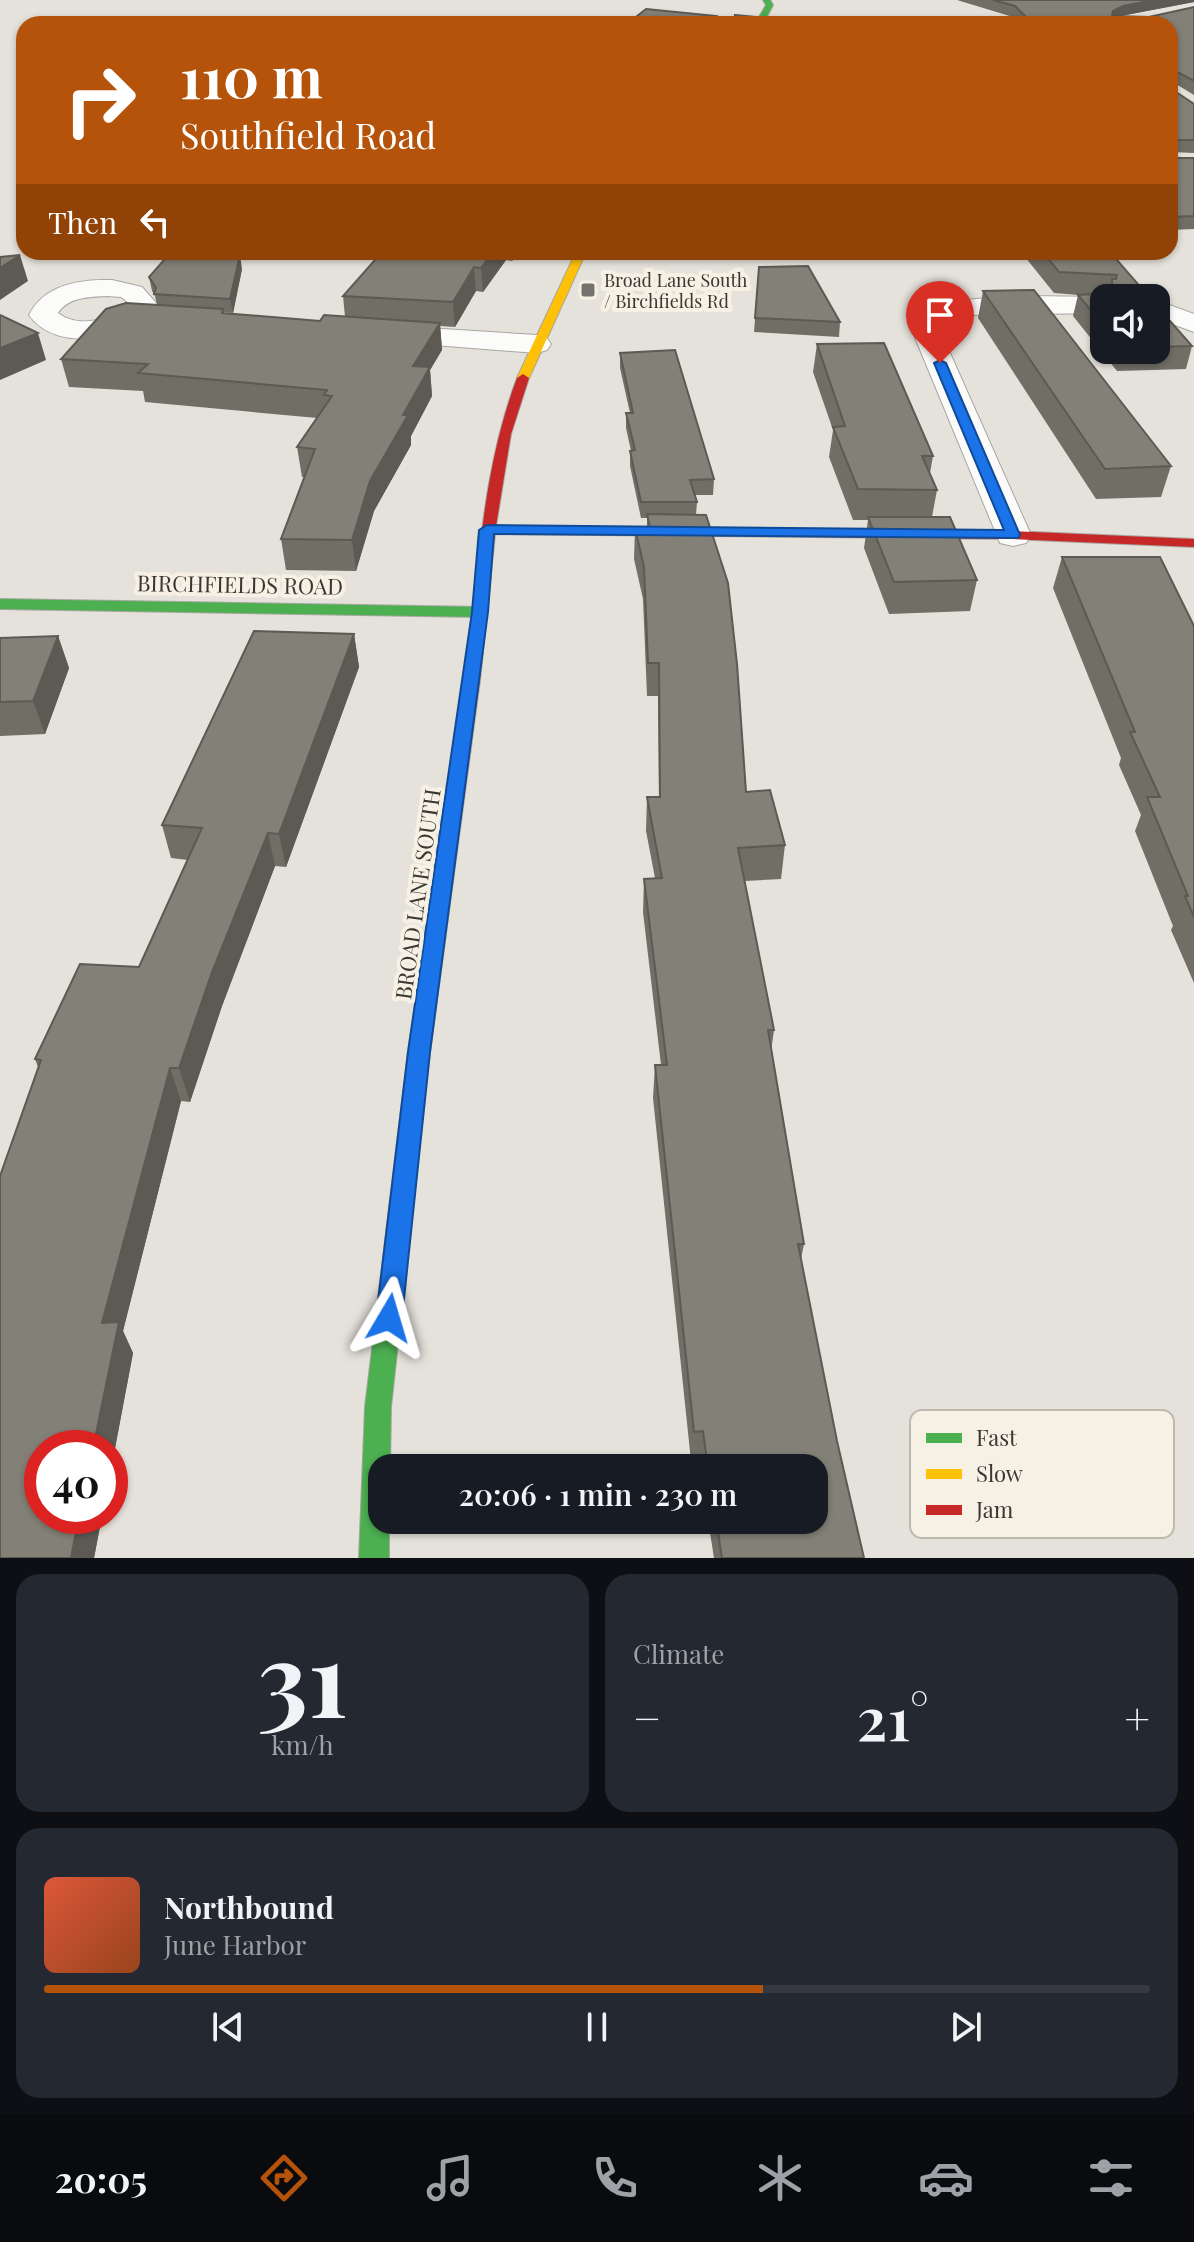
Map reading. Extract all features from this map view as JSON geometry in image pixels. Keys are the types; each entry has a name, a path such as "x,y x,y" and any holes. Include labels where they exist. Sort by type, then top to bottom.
{"street":[{"name":"BROAD LANE SOUTH","path":"374,1558 382,1376 419,1052 480,612 487,530 503,446 521,382 577,260"},
{"path":"1013,535 928,335 931,321 946,312 968,307 1090,305"},
{"path":"1170,314 1194,324"},
{"path":"129,318 160,320"},
{"path":"349,332 537,344"},
{"path":"487,530 1013,535 1194,543"},
{"name":"BIRCHFIELDS ROAD","path":"0,604 480,612"}],"building":[{"path":"993,0 1154,0 1123,6 1113,11 1112,16 1025,16 1015,6"},
{"path":"1194,7 1194,81 1178,72 1178,16 1154,16"},
{"path":"646,9 716,16 637,16"},
{"path":"1178,93 1194,104 1194,140 1178,140"},
{"path":"1178,158 1194,158 1194,216 1178,217"},
{"path":"16,255 0,268 0,257"},
{"path":"164,260 239,260 230,299 154,294 156,288 149,277"},
{"path":"375,260 487,260 481,268 474,267 453,302 343,296"},
{"path":"1049,260 1117,260 1138,284 1112,284 1112,279 1116,279 1117,275 1059,272"},
{"path":"808,266 840,322 755,318 759,267"},
{"path":"1034,290 1171,466 1105,469 983,291"},
{"path":"1090,294 1090,309 1078,295"},
{"path":"126,303 223,309 222,313 320,321 324,315 440,323 413,366 430,367 403,415 408,415 370,481 352,540 281,539 315,449 297,447 332,396 324,395 327,390 138,373 148,364 61,359 106,309"},
{"path":"0,315 38,333 0,348"},
{"path":"1170,321 1192,346 1170,347"},
{"path":"884,343 933,456 922,456 937,490 858,489 833,427 845,426 817,344"},
{"path":"675,350 714,479 690,480 697,502 641,502 630,451 635,450 626,413 633,413 620,353"},
{"path":"647,514 706,515 728,583 746,792 770,790 785,845 738,848 774,1030 768,1030 804,1244 798,1244 864,1558 722,1558 718,1534 828,1534 828,1454 706,1454 703,1431 694,1432 655,1065 667,1065 644,879 662,878 647,797 660,797 659,663 648,663 644,567 635,528 650,527"},
{"path":"868,517 950,517 977,580 894,582"},
{"path":"1062,557 1160,557 1194,626 1194,917 1147,797 1160,797 1130,732 1135,732"},
{"path":"254,631 354,634 279,834 268,833 212,972 179,1068 170,1068 102,1323 119,1322 97,1430 24,1430 24,1534 76,1534 71,1558 0,1558 0,1176 41,1060 35,1059 80,964 139,967 202,828 162,825"},
{"path":"58,636 33,701 0,702 0,638"}],"traffic: fast":[{"path":"764,16 770,5 766,0"},
{"path":"0,604 480,612"},
{"path":"374,1558 378,1407 419,1052 442,888"}],"traffic: slow":[{"path":"523,378 577,260"}],"traffic: jam":[{"path":"442,888 472,680 493,493 505,434 523,378"},
{"path":"487,530 1013,535 1194,543"}],"place":[{"name":"Broad Lane South / Birchfields Rd","path":"588,290"}],"route":[{"path":"389,1318 419,1052 480,612 487,530 1013,535 940,363"}]}
